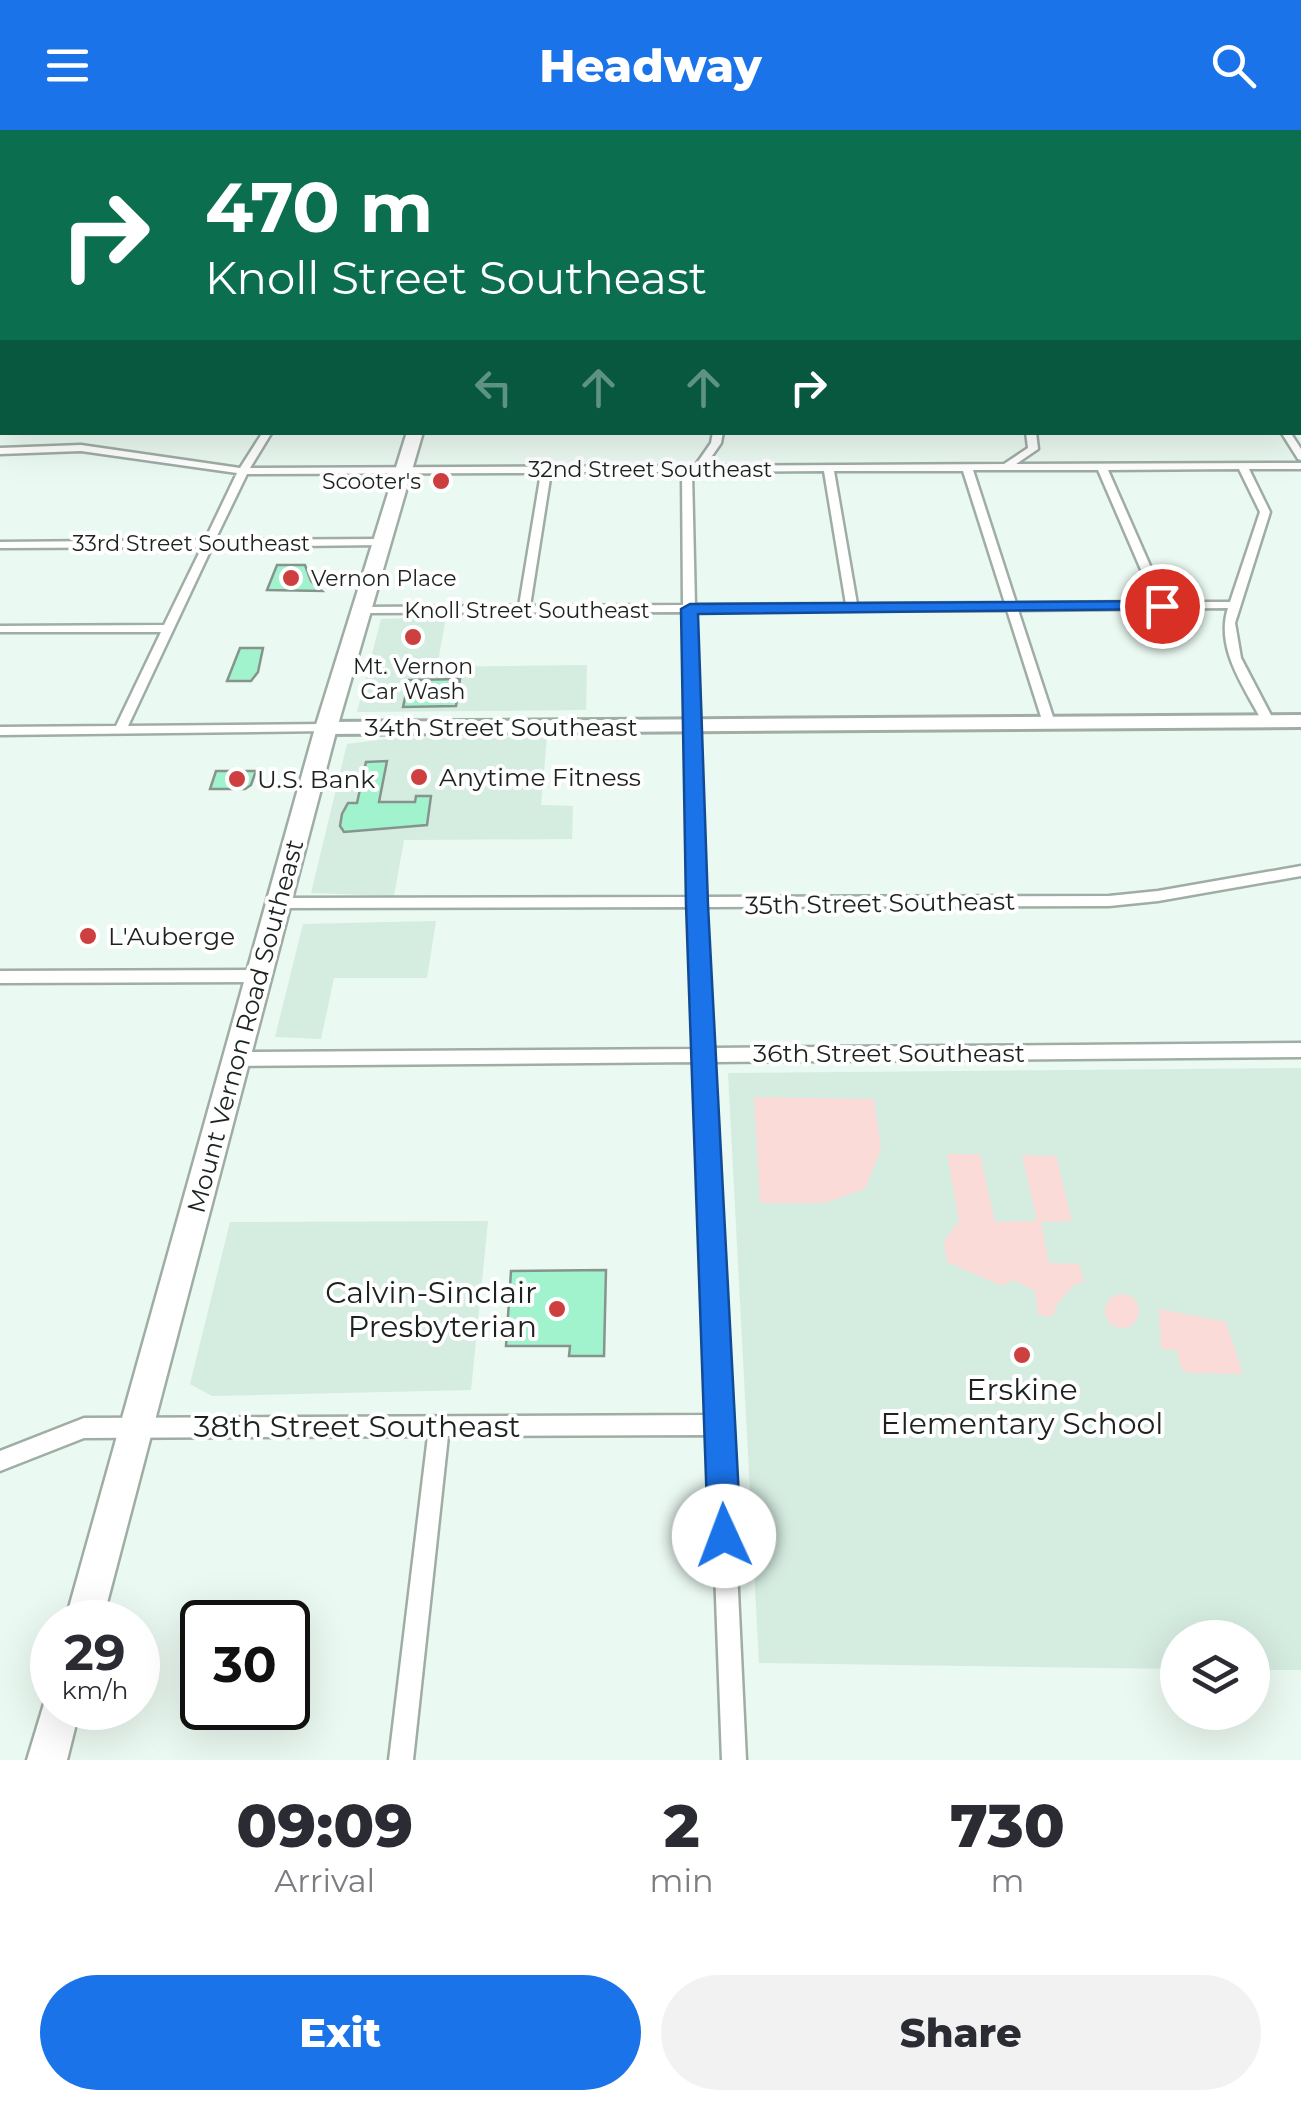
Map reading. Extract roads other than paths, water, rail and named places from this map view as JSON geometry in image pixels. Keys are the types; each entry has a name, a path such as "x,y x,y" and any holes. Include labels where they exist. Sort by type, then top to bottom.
{"main road":[{"name":"Mount Vernon Road Southeast","path":"89,1600 326,728 414,435"},
{"path":"47,1760 55,1730"}],"street":[{"path":"120,730 243,471 266,435"},
{"path":"718,435 716,444 692,469 690,725 734,1760"},
{"path":"1004,468 1024,459 1033,449 1032,435"},
{"path":"1287,435 1301,456"},
{"name":"32nd Street Southeast","path":"0,451 104,445 243,471 1301,466"},
{"path":"1243,466 1266,512 1232,606 1229,640 1268,721"},
{"path":"1102,467 1162,606"},
{"path":"966,468 1049,722"},
{"path":"829,469 852,608"},
{"path":"524,610 546,470"},
{"name":"33rd Street Southeast","path":"0,544 382,542"},
{"name":"Knoll Street Southeast","path":"362,610 1232,606"},
{"path":"0,629 168,628"},
{"name":"34th Street Southeast","path":"0,731 1301,721"},
{"name":"35th Street Southeast","path":"278,903 697,905 1108,901 1301,871"},
{"path":"0,977 258,976"},
{"name":"36th Street Southeast","path":"237,1058 1301,1050"},
{"path":"402,1760 438,1425"},
{"name":"38th Street Southeast","path":"0,1461 84,1428 720,1425"}],"place":[{"name":"Scooter's","path":"441,481"},
{"name":"Vernon Place","path":"291,578"},
{"name":"Mt. Vernon Car Wash","path":"413,637"},
{"name":"Anytime Fitness","path":"419,777"},
{"name":"U.S. Bank","path":"237,779"},
{"name":"L'Auberge","path":"88,936"},
{"name":"Calvin-Sinclair Presbyterian","path":"557,1309"},
{"name":"Erskine Elementary School","path":"1022,1355"}]}
